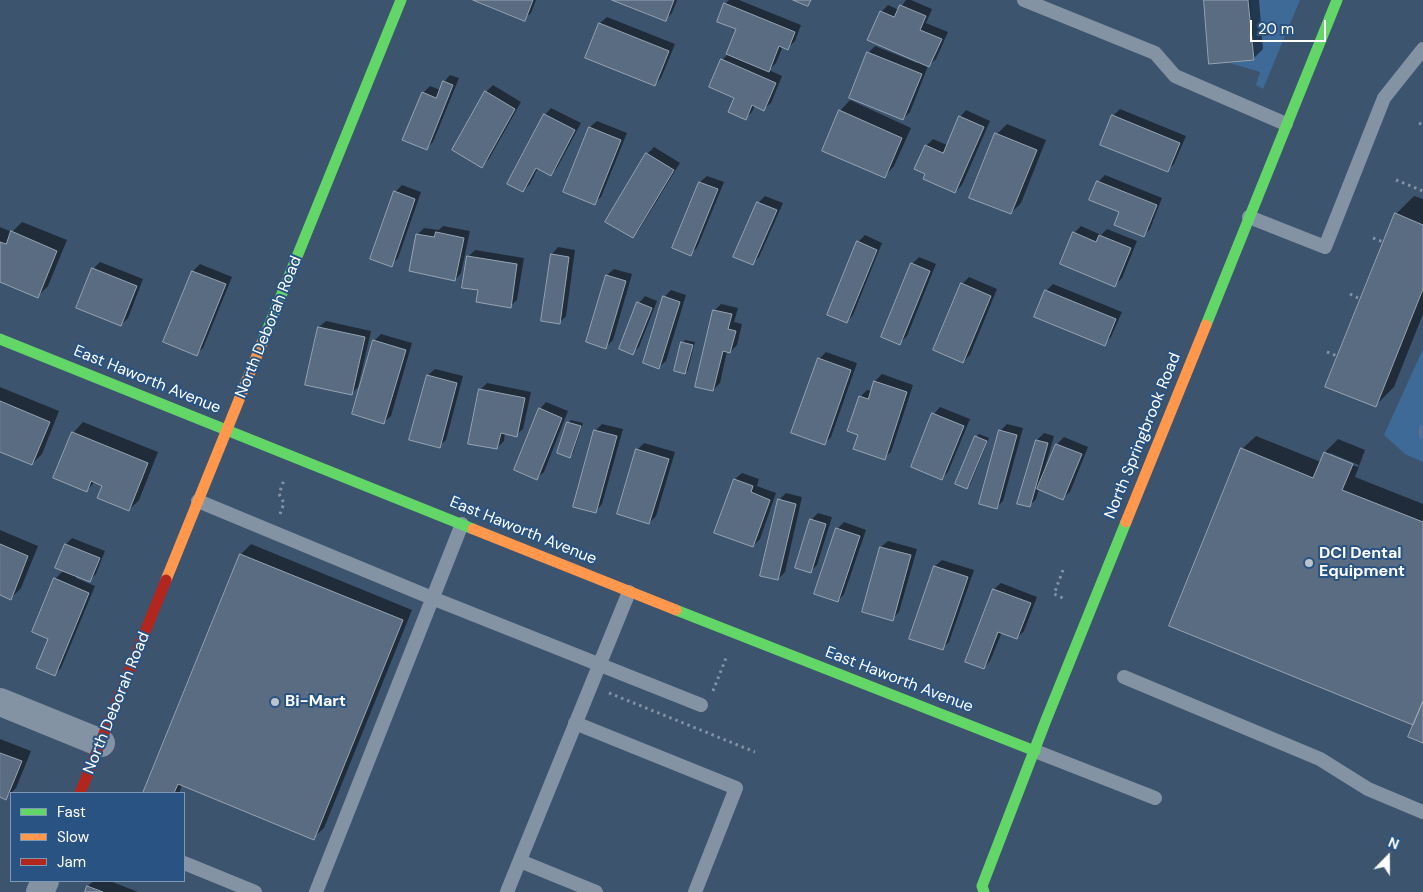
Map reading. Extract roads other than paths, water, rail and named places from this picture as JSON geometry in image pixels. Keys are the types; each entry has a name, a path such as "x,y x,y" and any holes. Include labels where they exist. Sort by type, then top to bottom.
{"street":[{"name":"North Deborah Road","path":"80,792 401,0"},
{"name":"North Springbrook Road","path":"972,892 983,889 1035,751 1337,0"},
{"name":"East Haworth Avenue","path":"0,339 629,592 1035,751"},
{"path":"0,702 101,743"}],"lane":[{"path":"1024,0 1155,53 1175,76 1286,124"},
{"path":"1249,216 1325,247 1384,98 1423,50"},
{"path":"198,501 598,666 702,706"},
{"path":"316,892 462,524"},
{"path":"507,892 629,592"},
{"path":"1124,677 1320,759 1368,789 1423,812"},
{"path":"575,723 736,788 695,892"},
{"path":"1035,751 1155,798"},
{"path":"520,861 596,892"},
{"path":"185,863 255,892"}],"waterway":[{"path":"1423,429 1423,435"}],"place":[{"name":"DCI Dental Equipment","path":"1309,563"},
{"name":"Bi-Mart","path":"275,702"}]}
